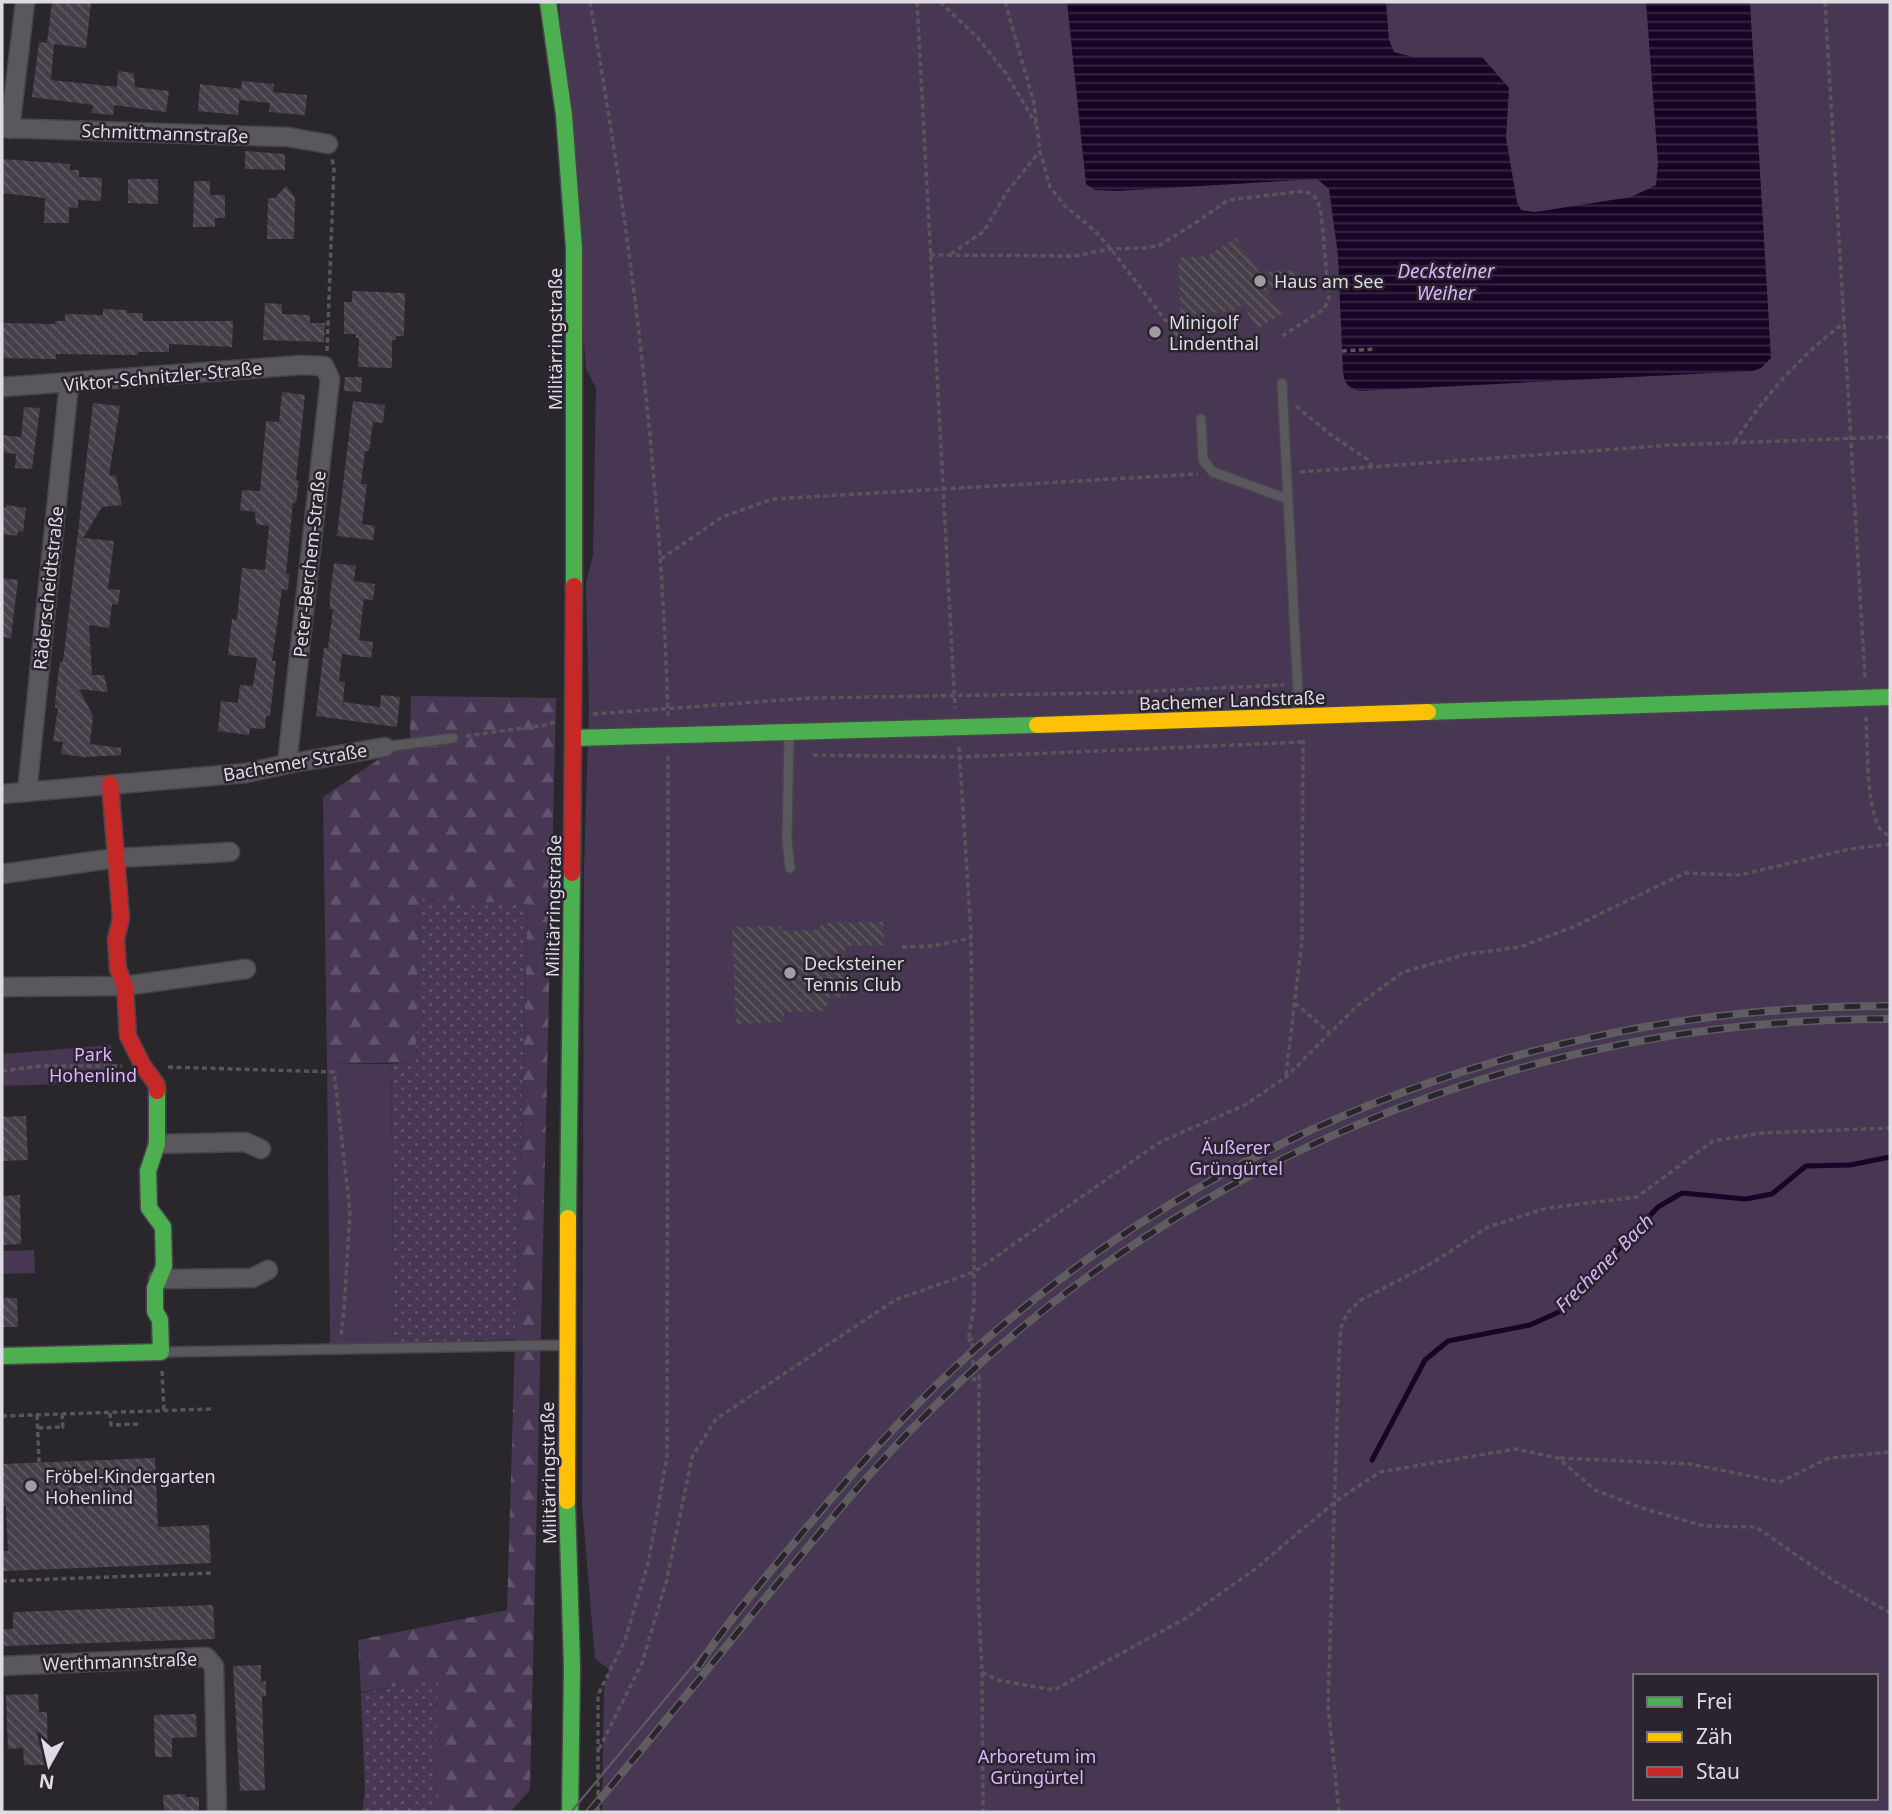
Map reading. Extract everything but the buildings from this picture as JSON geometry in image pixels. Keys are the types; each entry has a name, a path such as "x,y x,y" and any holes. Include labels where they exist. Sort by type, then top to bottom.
{"street":[{"path":"6,128 25,2"},
{"name":"Militärringstraße","path":"548,2 564,115 573,248 574,738 566,1509 572,1667 570,1812"},
{"name":"Schmittmannstraße","path":"6,128 288,136 328,144"},
{"name":"Viktor-Schnitzler-Straße","path":"2,387 302,365 324,366"},
{"name":"Peter-Berchem-Straße","path":"287,764 330,379 324,366"},
{"name":"Räderscheidtstraße","path":"27,792 69,384"},
{"name":"Bachemer Landstraße","path":"574,738 1890,697"},
{"name":"Bachemer Straße","path":"2,794 246,773 385,747"},
{"path":"2,1356 161,1352 160,1320 155,1311 155,1288 164,1266 163,1227 149,1209 148,1171 157,1144 157,1085 143,1066 128,1035 125,986 118,969 116,939 121,918 110,784"},
{"path":"2,874 116,858 230,852"},
{"path":"2,987 125,986 246,969"},
{"path":"157,1144 245,1142 261,1149"},
{"path":"158,1279 252,1278 268,1270"},
{"name":"Werthmannstraße","path":"2,1666 206,1657 214,1666 217,1812"}],"lane":[{"path":"1282,383 1299,717"},
{"path":"1201,419 1203,460 1213,472 1288,499"},
{"path":"789,733 787,840 790,868"},
{"name":"Bachemer Straße","path":"385,747 453,738"},
{"path":"161,1352 567,1345"}],"path":[{"path":"590,2 629,254 656,496 668,737 667,1457 648,1564 625,1640 598,1695 598,1812"},
{"path":"918,2 942,490 971,938 974,1307 968,1341 972,1339 974,1380 979,1376 980,1406 978,1589 982,1672 983,1812"},
{"path":"940,2 976,37 1005,72 1037,126"},
{"path":"1005,2 1034,103 1040,151 1050,187 1065,206 1111,249 1182,342 1197,343"},
{"path":"1825,2 1869,776 1876,824 1890,836"},
{"path":"324,366 327,352 334,167 328,144"},
{"path":"950,255 984,231 1007,192 1040,151"},
{"path":"930,254 1074,256 1111,249 1160,245 1228,200 1304,191 1318,200 1329,298 1324,309 1279,338"},
{"path":"1735,442 1755,410 1787,375 1824,337 1844,323"},
{"path":"1342,351 1375,349"},
{"path":"1284,404 1297,406 1331,435 1367,459 1372,466"},
{"path":"1287,473 1735,442 1890,437"},
{"path":"661,559 722,517 773,499 1213,472"},
{"path":"574,715 811,698 954,697 1298,685"},
{"path":"1286,1077 1302,940 1303,742 1299,717"},
{"path":"453,738 545,726"},
{"path":"789,754 960,757 1303,742"},
{"path":"598,1750 642,1663 667,1579 692,1457 716,1419 895,1300 974,1272 1160,1142 1245,1105 1286,1077 1357,1006 1403,972 1467,954 1520,947 1573,927 1685,873 1740,875 1850,849 1890,844"},
{"path":"902,947 933,946 971,938"},
{"path":"1294,1003 1330,1032"},
{"path":"2,1071 41,1066 143,1066 334,1072 350,1211 339,1349"},
{"path":"1339,1812 1328,1705 1341,1327 1348,1312 1361,1300 1432,1263 1488,1227 1547,1208 1637,1197 1713,1140 1763,1133 1890,1128"},
{"path":"161,1352 164,1411"},
{"path":"2,1416 211,1409"},
{"path":"110,1413 111,1425 138,1424"},
{"path":"38,1428 63,1427 62,1414"},
{"path":"37,1415 39,1462"},
{"path":"982,1672 996,1681 1054,1690 1186,1618 1255,1569 1336,1501 1380,1472 1515,1449 1558,1458 1690,1464 1780,1482 1829,1458 1890,1452"},
{"path":"1558,1458 1595,1490 1642,1508 1704,1526 1756,1527 1834,1581 1890,1612"},
{"path":"2,1581 213,1573"}],"green space":[{"name":"Äußerer Grüngürtel","path":"559,2 1890,2 1890,1812 602,1812 604,1689 609,1669 595,1659 582,1504 584,866 589,709 586,584 593,555 596,388 586,369"},
{"path":"411,696 556,698 530,1790 510,1812 436,1812 438,1680 361,1692 358,1640 507,1610 528,904 419,899 416,1062 327,1064 323,797 410,738"},
{"path":"419,899 528,904 515,1339 394,1343 391,1064 416,1061"},
{"name":"Park Hohenlind","path":"111,1045 115,1082 2,1086 2,1054"},
{"path":"327,1064 391,1064 394,1343 330,1344"},
{"path":"34,1250 35,1273 2,1274 2,1251"},
{"path":"438,1679 436,1812 362,1812 365,1791 361,1693"}],"water":[{"name":"Decksteiner Weiher","path":"1067,2 1386,2 1389,40 1394,52 1413,57 1482,57 1509,88 1506,138 1517,202 1521,210 1535,212 1631,197 1656,185 1658,163 1646,2 1750,2 1771,358 1761,368 1753,371 1359,391 1352,388 1343,373 1338,255 1329,189 1317,179 1117,191 1095,190 1086,184"}],"waterway":[{"name":"Frechener Bach","path":"1372,1460 1425,1360 1448,1341 1530,1325 1559,1312 1658,1207 1682,1193 1746,1199 1772,1194 1806,1166 1850,1165 1890,1157"}],"tram line":[{"path":"571,1812 750,1597"}],"railway":[{"path":"698,1667 735,1615 823,1508 929,1393 974,1350 1072,1270 1176,1201 1286,1142 1400,1093 1518,1055 1640,1028 1764,1012 1890,1006"},
{"path":"589,1812 841,1507 908,1433 1009,1338 1118,1255 1234,1184 1357,1125 1484,1079 1616,1046 1752,1026 1890,1019"}],"traffic: fast":[{"path":"548,2 564,115 574,248 574,586"},
{"path":"1428,712 1890,697"},
{"path":"574,738 1037,725"},
{"path":"568,1218 572,873"},
{"path":"2,1356 161,1352 160,1320 155,1311 155,1288 164,1266 163,1227 149,1208 148,1171 157,1144 157,1091"},
{"path":"567,1501 572,1667 570,1812"}],"traffic: slow":[{"path":"1037,725 1428,712"},
{"path":"567,1501 568,1218"}],"traffic: jam":[{"path":"572,873 574,586"},
{"path":"110,784 121,918 116,939 118,969 125,986 128,1036 143,1066 157,1085 157,1091"}],"place":[{"name":"Haus am See","path":"1260,281"},
{"name":"Minigolf Lindenthal","path":"1155,332"},
{"name":"Decksteiner Tennis Club","path":"790,973"},
{"name":"Fröbel-Kindergarten Hohenlind","path":"31,1486"}],"park label":[{"name":"Arboretum im Grüngürtel","path":"1037,1766"}]}
